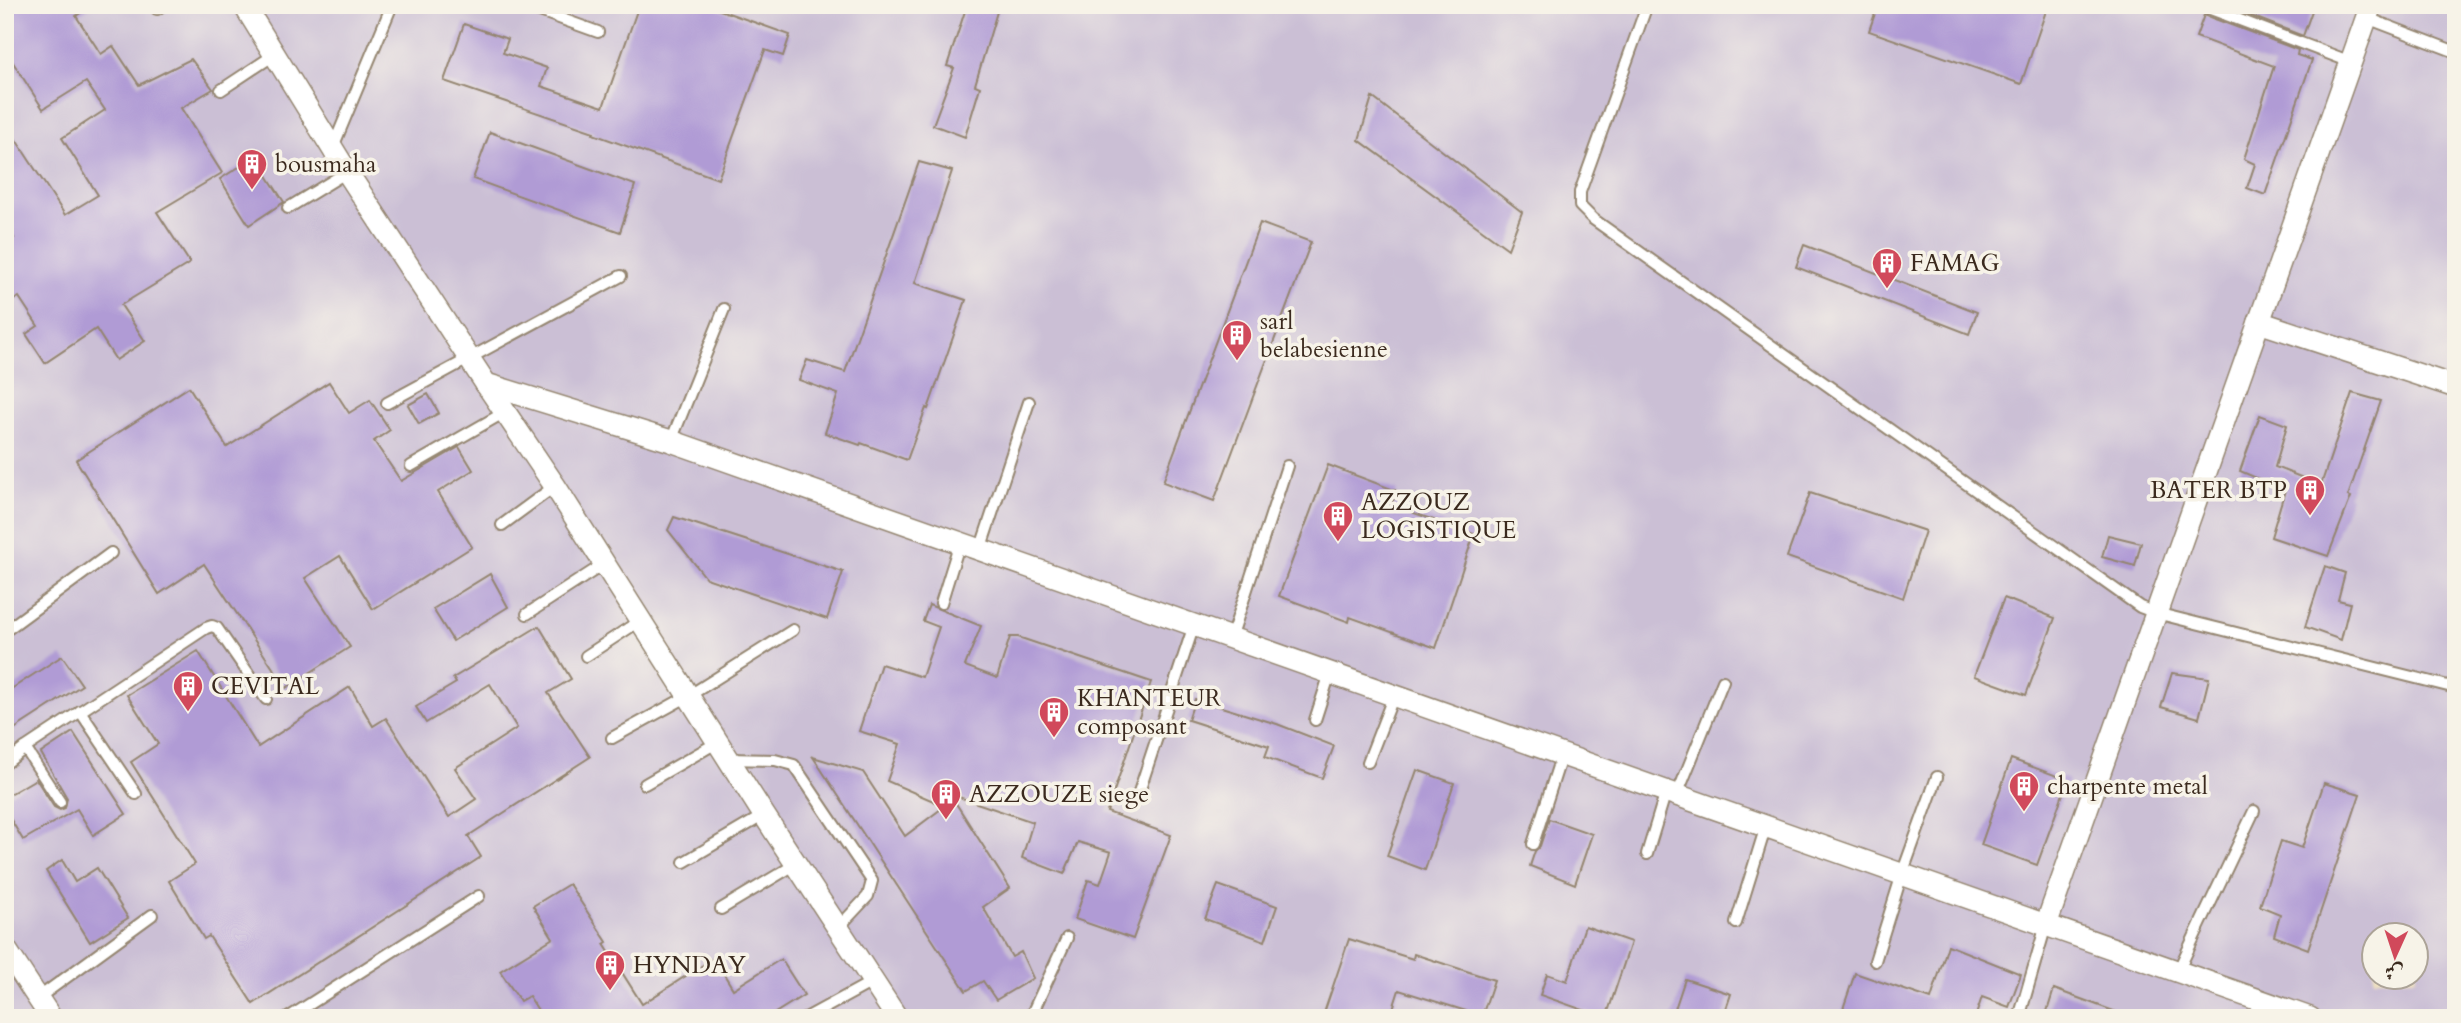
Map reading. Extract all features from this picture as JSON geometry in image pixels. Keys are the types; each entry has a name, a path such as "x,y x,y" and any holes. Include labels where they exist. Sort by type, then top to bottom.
{"street":[{"path":"244,5 347,172 555,486 764,815 897,1018"},
{"path":"2046,925 2369,12"},
{"path":"2259,322 2456,387"},
{"path":"486,384 671,441 2310,1018"},
{"path":"5,948 51,1018"}],"lane":[{"path":"333,147 392,5"},
{"path":"523,5 598,32"},
{"path":"1647,5 1580,192 1580,206 1616,235 2123,597 2156,612 2456,688"},
{"path":"2200,5 2351,62"},
{"path":"2369,12 2456,52"},
{"path":"220,90 274,55"},
{"path":"288,208 347,172"},
{"path":"387,403 621,275"},
{"path":"671,441 724,310"},
{"path":"941,603 970,546 1029,402"},
{"path":"411,466 505,412"},
{"path":"1231,638 1287,466"},
{"path":"502,525 555,486"},
{"path":"5,631 111,553"},
{"path":"527,614 604,564"},
{"path":"586,656 641,620"},
{"path":"1139,792 1194,625"},
{"path":"5,764 80,711 212,626 217,628 265,699"},
{"path":"612,738 690,695 793,630"},
{"path":"1315,720 1331,673"},
{"path":"1647,854 1723,681"},
{"path":"1368,762 1394,695"},
{"path":"80,711 135,794"},
{"path":"25,748 60,802"},
{"path":"645,784 723,750 794,765 872,881 868,896 838,928"},
{"path":"1532,844 1562,754"},
{"path":"1875,961 1902,874 1937,777"},
{"path":"2178,971 2254,811"},
{"path":"684,862 764,815"},
{"path":"1736,923 1766,826"},
{"path":"721,909 796,864"},
{"path":"288,1018 479,896"},
{"path":"38,998 152,915"},
{"path":"2019,1018 2046,925"},
{"path":"1030,1018 1067,937"},
{"path":"806,1018 872,982"}],"shaded area":[{"path":"5,5 2456,5 2456,1018 5,1018"}],"building":[{"path":"14,5 92,5 76,16 101,54 113,46 139,85 191,59 213,89 181,108 222,173 157,212 190,263 121,305 145,341 116,360 96,329 45,363 26,334 38,326 19,297 5,305 5,243 14,238 5,225 5,123 65,215 98,195 62,138 105,110 86,82 43,109 5,50 5,11"},
{"path":"639,5 706,5 790,35 783,56 765,50 718,179 593,134 594,132 444,81 464,24 508,39 503,53 547,68 541,86 603,107"},
{"path":"967,5 999,5 975,85 980,87 965,137 933,125 954,68 947,66"},
{"path":"1878,5 2048,5 2021,84 1869,31"},
{"path":"2223,5 2314,5 2303,36"},
{"path":"2204,15 2298,50 2297,55 2312,60 2265,195 2247,188 2255,164 2244,159 2274,66 2196,37"},
{"path":"1372,97 1522,212 1508,249 1359,140"},
{"path":"490,132 635,185 620,232 473,179"},
{"name":"bousmaha","path":"255,157 284,202 249,225 220,179"},
{"path":"919,162 952,171 915,283 966,300 907,460 825,433 838,394 799,380 807,360 845,372"},
{"name":"sarl belabesienne","path":"1260,223 1311,242 1214,501 1163,482"},
{"name":"FAMAG","path":"1804,245 1977,312 1969,334 1796,267"},
{"path":"329,382 349,413 370,400 390,430 374,441 401,481 459,447 473,470 438,492 472,547 373,609 340,556 305,578 350,647 286,688 204,564 159,594 76,460 189,387 227,447"},
{"path":"2352,393 2381,401 2348,496 2351,497 2328,556 2271,537 2285,490 2240,471 2260,415 2287,425 2275,467 2321,485"},
{"path":"428,394 439,413 419,424 408,405"},
{"path":"1328,465 1397,491 1391,505 1474,534 1436,648 1350,617 1349,622 1279,596"},
{"path":"1810,493 1925,531 1903,598 1787,557"},
{"path":"674,517 843,572 827,619 706,578 668,530"},
{"path":"2108,535 2141,543 2135,566 2102,557"},
{"path":"2325,566 2345,573 2338,600 2350,603 2341,640 2305,627"},
{"path":"490,574 508,607 453,641 433,609"},
{"path":"2004,598 2055,618 2026,695 1974,676"},
{"path":"929,605 981,626 965,666 997,678 1010,637 1018,637 1151,682 1107,812 1171,835 1133,939 1075,919 1088,880 1100,884 1111,852 1078,842 1064,874 1022,858 1033,822 950,794 1010,888 983,907 1012,957 1021,952 1033,978 996,1000 983,981 966,991 813,757 863,772 905,836 945,806 887,781 900,744 859,731 881,664 922,677 939,627 923,621"},
{"path":"539,626 571,679 548,693 590,757 468,836 481,857 253,1004 209,936 204,939 169,881 195,864 131,762 158,744 127,695 198,651 258,747 350,687 373,726 386,718 449,817 476,799 455,768 517,728 490,684 426,723 416,707 456,683 453,678"},
{"path":"62,656 82,685 5,735 5,693"},
{"path":"2172,673 2209,678 2199,718 2161,707"},
{"path":"1195,699 1277,724 1334,746 1322,778 1265,757 1269,746 1188,720"},
{"path":"73,732 126,814 93,835 77,809 23,840 5,810 5,797 36,779 54,807 60,810 65,808 67,798 41,753"},
{"name":"charpente metal","path":"2011,759 2068,780 2037,865 1981,845"},
{"path":"1417,770 1454,783 1425,870 1387,856"},
{"path":"2324,783 2360,794 2308,949 2274,936 2280,914 2260,906 2281,841 2302,848"},
{"path":"1549,819 1592,834 1575,884 1530,866"},
{"path":"62,860 75,882 97,868 128,918 90,942 46,871"},
{"path":"569,884 607,942 604,944 642,1004 714,958 733,989 781,959 804,995 767,1018 543,1018 529,996 520,1001 500,971 553,938 533,906"},
{"path":"1218,885 1277,906 1265,941 1205,919"},
{"path":"1585,926 1631,942 1606,1018 1540,995 1547,974 1567,981"},
{"path":"1349,939 1413,959 1414,954 1494,980 1482,1016 1399,990 1390,1018 1337,1018 1324,1013"},
{"path":"1948,945 2021,974 2009,1007 1982,997 1975,1018 1840,1018 1855,973 1931,999"},
{"path":"1685,979 1731,994 1723,1018 1672,1018"},
{"path":"2054,989 2127,1016 2127,1018 2045,1018"}],"place":[{"name":"bousmaha","path":"252,191"},
{"name":"FAMAG","path":"1887,290"},
{"name":"sarl belabesienne","path":"1237,362"},
{"name":"BATER BTP","path":"2310,517"},
{"name":"AZZOUZ LOGISTIQUE","path":"1338,543"},
{"name":"CEVITAL","path":"188,713"},
{"name":"KHANTEUR composant","path":"1054,739"},
{"name":"charpente metal","path":"2024,813"},
{"name":"AZZOUZE siege","path":"946,821"},
{"name":"HYNDAY","path":"610,992"}]}
